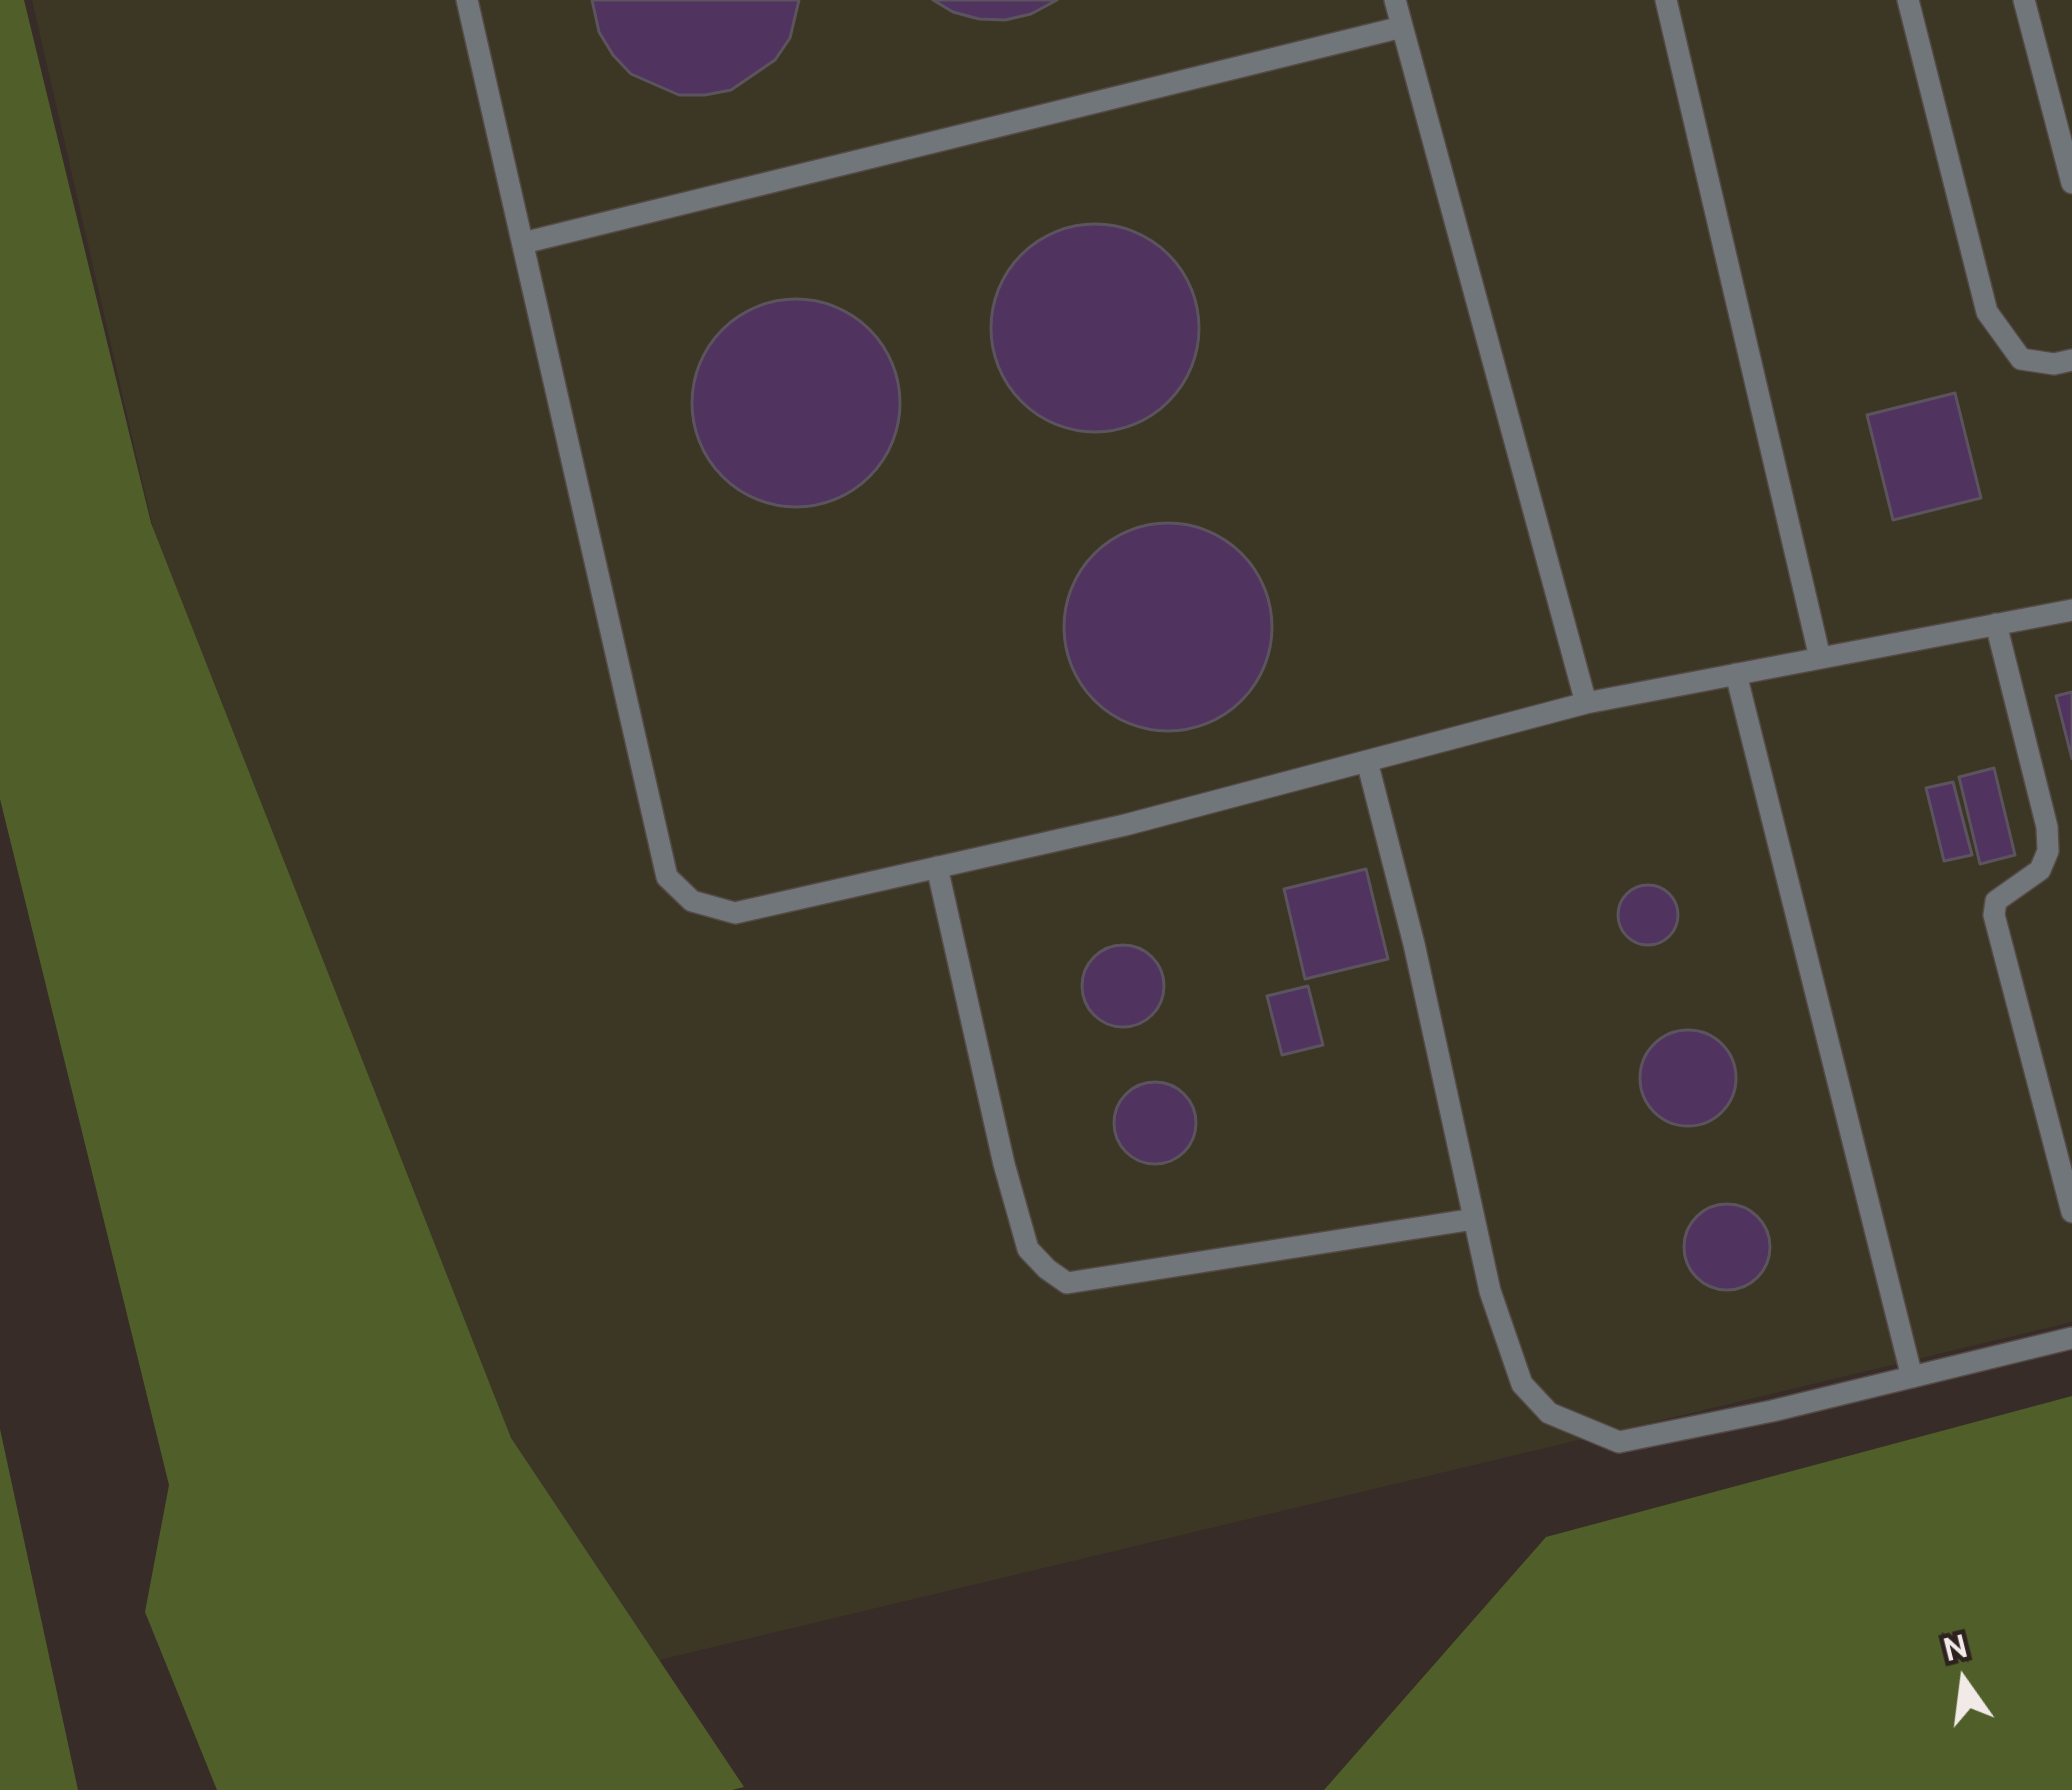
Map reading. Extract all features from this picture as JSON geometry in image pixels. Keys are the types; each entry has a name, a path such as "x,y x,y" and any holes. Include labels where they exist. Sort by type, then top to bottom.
{"lane":[{"path":"467,0 667,878 692,901 734,914 1125,825 1586,703 2072,610"},
{"path":"1395,0 1586,703"},
{"path":"1666,0 1820,658"},
{"path":"1908,0 1988,312 2021,359 2054,364 2072,360"},
{"path":"2024,0 2072,183"},
{"path":"523,243 1402,27"},
{"path":"1996,624 2047,827 2048,851 2040,870 1996,901 1994,915 2072,1212"},
{"path":"1736,674 1912,1377"},
{"path":"1367,761 1414,944 1490,1291 1522,1384 1549,1413 1618,1442 1772,1411 2072,1338"},
{"path":"937,868 1004,1163 1028,1249 1047,1269 1067,1282 1474,1219"}],"shaded area":[{"path":"32,0 2072,0 2072,1322 425,1716"}],"green space":[{"path":"0,0 24,0 151,523 511,1438 744,1787 217,1790 145,1612 169,1485 0,799"},
{"path":"2072,1396 2072,1790 1324,1790 1546,1537"},
{"path":"0,1429 78,1790 0,1790"}],"building":[{"path":"592,0 799,0 790,38 775,60 731,90 679,95 631,74 613,55 599,32"},
{"path":"933,0 1057,0 1031,14 1005,20 953,12"},
{"path":"1095,224 1135,232 1168,255 1191,288 1199,328 1191,368 1168,401 1135,424 1095,432 1055,424 1022,401 999,368 991,328 999,288 1022,255 1055,232"},
{"path":"796,299 836,307 869,330 892,363 900,403 892,443 869,476 836,499 796,507 756,499 723,476 700,443 692,403 700,363 723,330 756,307"},
{"path":"1955,393 1981,498 1893,520 1867,415"},
{"path":"1168,523 1208,531 1242,553 1264,587 1272,627 1264,667 1242,701 1208,723 1168,731 1128,723 1094,701 1072,667 1064,627 1072,587 1094,553 1128,531"},
{"path":"2072,692 2072,759 2056,696"},
{"path":"1994,768 2015,855 1980,864 1959,777"},
{"path":"1953,782 1972,855 1944,861 1926,788"},
{"path":"1366,869 1388,959 1305,979 1284,889"},
{"path":"1648,885 1669,894 1678,915 1669,936 1648,945 1627,936 1618,915 1627,894"},
{"path":"1123,945 1152,957 1164,986 1152,1015 1123,1027 1094,1015 1082,986 1094,957"},
{"path":"1308,986 1323,1045 1282,1055 1267,996"},
{"path":"1688,1030 1722,1044 1736,1078 1722,1112 1688,1126 1654,1112 1640,1078 1654,1044"},
{"path":"1155,1082 1184,1094 1196,1123 1184,1152 1155,1164 1126,1152 1114,1123 1126,1094"},
{"path":"1727,1204 1757,1217 1770,1247 1757,1277 1727,1290 1697,1277 1684,1247 1697,1217"}]}
